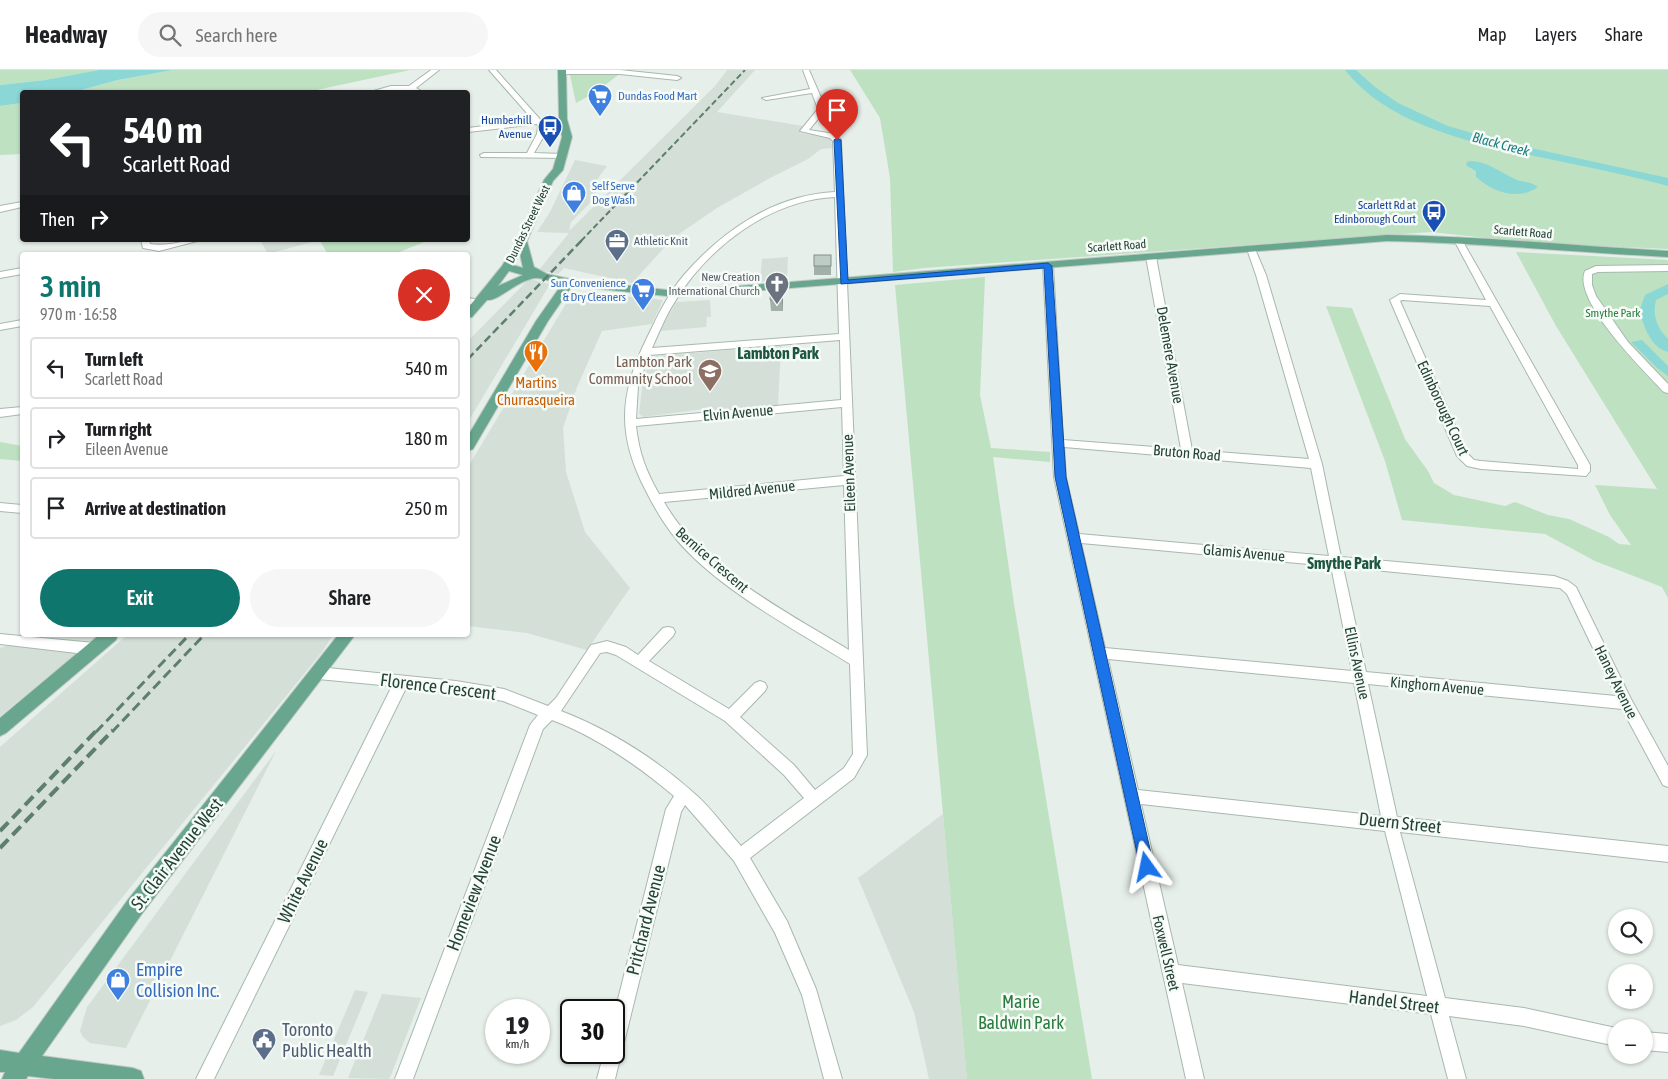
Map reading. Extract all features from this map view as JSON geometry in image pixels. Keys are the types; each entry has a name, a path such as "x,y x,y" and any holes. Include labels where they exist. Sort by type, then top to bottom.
{"main road":[{"name":"Dundas Street West","path":"471,307 507,267 522,241 550,180 558,170 558,156 564,119 562,71"},
{"name":"Scarlett Road","path":"507,267 531,276 569,283 676,294 1387,238 1458,240 1667,255"},
{"name":"Scarlett Road","path":"522,241 529,269 569,283"},
{"name":"Scarlett Road","path":"471,307 507,284 531,276"},
{"path":"470,443 542,321 569,283"},
{"path":"0,728 108,637"},
{"name":"St. Clair Avenue West","path":"18,1072 130,913 345,637"},
{"path":"0,1061 18,1072 133,1079"}],"street":[{"path":"410,88 436,70"},
{"path":"492,70 538,122 542,131 530,156"},
{"name":"Eileen Avenue","path":"740,856 849,773 859,758 846,403 844,282 836,138 804,131 822,109 806,70"},
{"path":"562,71 636,72 677,78"},
{"path":"384,90 393,88 410,88 415,90"},
{"path":"766,98 814,91"},
{"path":"470,130 538,122"},
{"path":"484,156 558,156"},
{"name":"Bernice Crescent","path":"840,194 812,195 782,204 766,212 712,252 676,294 646,352 633,385 631,423 638,465 669,522 686,542 742,588 855,660"},
{"path":"0,209 20,205"},
{"name":"Edinborough Court","path":"1458,240 1584,466 1582,473 1481,466 1466,460 1395,300 1400,297 1493,303"},
{"path":"145,242 146,246 154,248 187,242"},
{"name":"Ellins Avenue","path":"1251,249 1262,275 1316,464 1390,822 1458,1079"},
{"name":"Delemere Avenue","path":"1151,258 1187,454"},
{"name":"Foxwell Street","path":"1048,266 1060,477 1195,1079"},
{"path":"1668,268 1596,269 1588,273 1587,285 1592,296 1624,344 1668,390"},
{"path":"0,275 20,271"},
{"path":"0,327 20,323"},
{"path":"646,352 844,337"},
{"name":"Elvin Avenue","path":"631,423 846,403"},
{"path":"0,413 20,411"},
{"name":"Bruton Road","path":"1058,443 1316,464"},
{"name":"Mildred Avenue","path":"656,499 849,480"},
{"path":"0,507 20,509"},
{"name":"Glamis Avenue","path":"1073,538 1554,581 1564,584"},
{"name":"Haney Avenue","path":"1564,584 1572,591 1626,703 1668,780"},
{"path":"668,632 640,662 730,717 789,770 815,800"},
{"path":"0,639 94,649"},
{"name":"Homeview Avenue","path":"404,1079 538,725 561,702 592,652 599,646 611,647 640,662"},
{"name":"Kinghorn Avenue","path":"1100,653 1626,703"},
{"name":"Florence Crescent","path":"318,673 480,690 504,695 579,724 616,744 684,794 740,856 781,927 810,995 833,1079"},
{"name":"White Avenue","path":"205,1079 401,683"},
{"path":"730,717 760,687"},
{"name":"Pritchard Avenue","path":"625,1003 674,809 684,794"},
{"name":"Duern Street","path":"1131,796 1390,822 1668,854"},
{"name":"Handel Street","path":"1170,973 1438,1008 1524,1017 1608,1035"},
{"path":"1653,1042 1668,1044"},
{"name":"Pritchard Avenue","path":"606,1079 610,1064"}],"shaded area":[{"path":"727,70 755,70 717,112 803,126 800,133 830,138 833,148 821,149 808,159 717,208 673,238 632,283 564,268 558,274 539,270 569,233 537,232 550,212 575,160 607,166 591,188 598,189 589,204 571,222 569,231 715,86"},
{"path":"261,242 312,242 275,252 267,252"},
{"path":"788,257 787,280 760,282 762,259"},
{"path":"529,279 550,284 470,419 470,339"},
{"path":"582,292 663,300 652,324 602,331 577,387 563,428 566,472 585,532 630,588 587,650 527,633 470,626 470,464 570,297"},
{"path":"710,300 711,317 707,317 706,327 660,331 676,302"},
{"name":"Lambton Park Community School","path":"781,346 778,405 711,411 704,409 643,417 639,414 643,379 651,359 655,356"},
{"path":"35,637 96,637 0,716 0,648"},
{"path":"125,637 332,637 322,652 33,1007 16,1020 0,1026 0,747"},
{"path":"276,751 126,1048 90,1043 83,1037 80,1031 87,1007"},
{"path":"943,814 967,1079 929,1079 914,1012 858,878"},
{"path":"355,990 368,992 333,1076 319,1075"},
{"path":"382,994 421,998 389,1079 348,1078"}],"green space":[{"path":"0,70 99,70 45,80 0,85"},
{"path":"173,70 410,70 316,90 81,90 118,80"},
{"path":"850,70 1668,70 1668,249 1533,243 1431,232 924,268 893,272 890,178 880,118"},
{"path":"597,72 618,75 596,92 576,103 570,75"},
{"path":"20,103 20,154 0,155 0,106"},
{"path":"321,242 424,242 399,252 326,251"},
{"name":"Smythe Park","path":"1516,252 1668,260 1668,598 1662,587 1595,561 1545,534 1402,520 1385,461 1326,306 1352,308 1405,439 1428,471 1434,483 1454,495 1505,506 1515,502 1548,515 1569,519 1609,537 1619,544 1631,545 1610,515 1595,485 1657,489 1556,326"},
{"name":"Marie Baldwin Park","path":"985,277 980,395 991,448 1050,452 1050,462 993,457 1014,604 1092,1079 967,1079 895,285"},
{"path":"0,442 20,446 20,461 0,459"}],"water":[{"path":"99,70 173,70 118,80 81,90 20,90 20,103 0,106 0,85 45,80"},
{"path":"1469,161 1488,165 1515,179 1538,187 1530,191 1514,194 1490,187 1476,177 1476,171 1467,166 1466,163"},
{"path":"1642,340 1668,366 1668,376 1657,368 1631,342"}],"building":[{"path":"814,255 831,255 831,266 814,266"},
{"path":"771,288 783,288 782,299 770,300"}],"waterway":[{"name":"Black Creek","path":"1350,70 1371,89 1394,105 1444,129 1498,144 1668,182"},
{"name":"Black Creek","path":"1668,288 1650,298 1646,312 1655,335 1668,347"}],"railway":[{"path":"581,241 745,70"},
{"path":"470,357 582,240"},
{"path":"96,732 187,637"},
{"path":"112,732 202,637"},
{"path":"0,831 97,730"},
{"path":"0,848 113,730"}],"place":[{"name":"Dundas Food Mart","path":"600,117"},
{"name":"Humberhill Avenue","path":"550,148"},
{"name":"Self Serve Dog Wash","path":"574,214"},
{"name":"Scarlett Rd at Edinborough Court","path":"1434,233"},
{"name":"Athletic Knit","path":"617,262"},
{"name":"New Creation International Church","path":"777,305"},
{"name":"Sun Convenience & Dry Cleaners","path":"643,311"},
{"name":"Martins Churrasqueira","path":"536,373"},
{"name":"Lambton Park Community School","path":"710,392"},
{"name":"Empire Collision Inc.","path":"118,1001"},
{"name":"Toronto Public Health","path":"264,1061"}],"district":[{"name":"Lambton Park","path":"778,353"},
{"name":"Smythe Park","path":"1344,563"}],"route":[{"path":"837,140 844,282 1048,266 1060,477 1147,867"}]}
